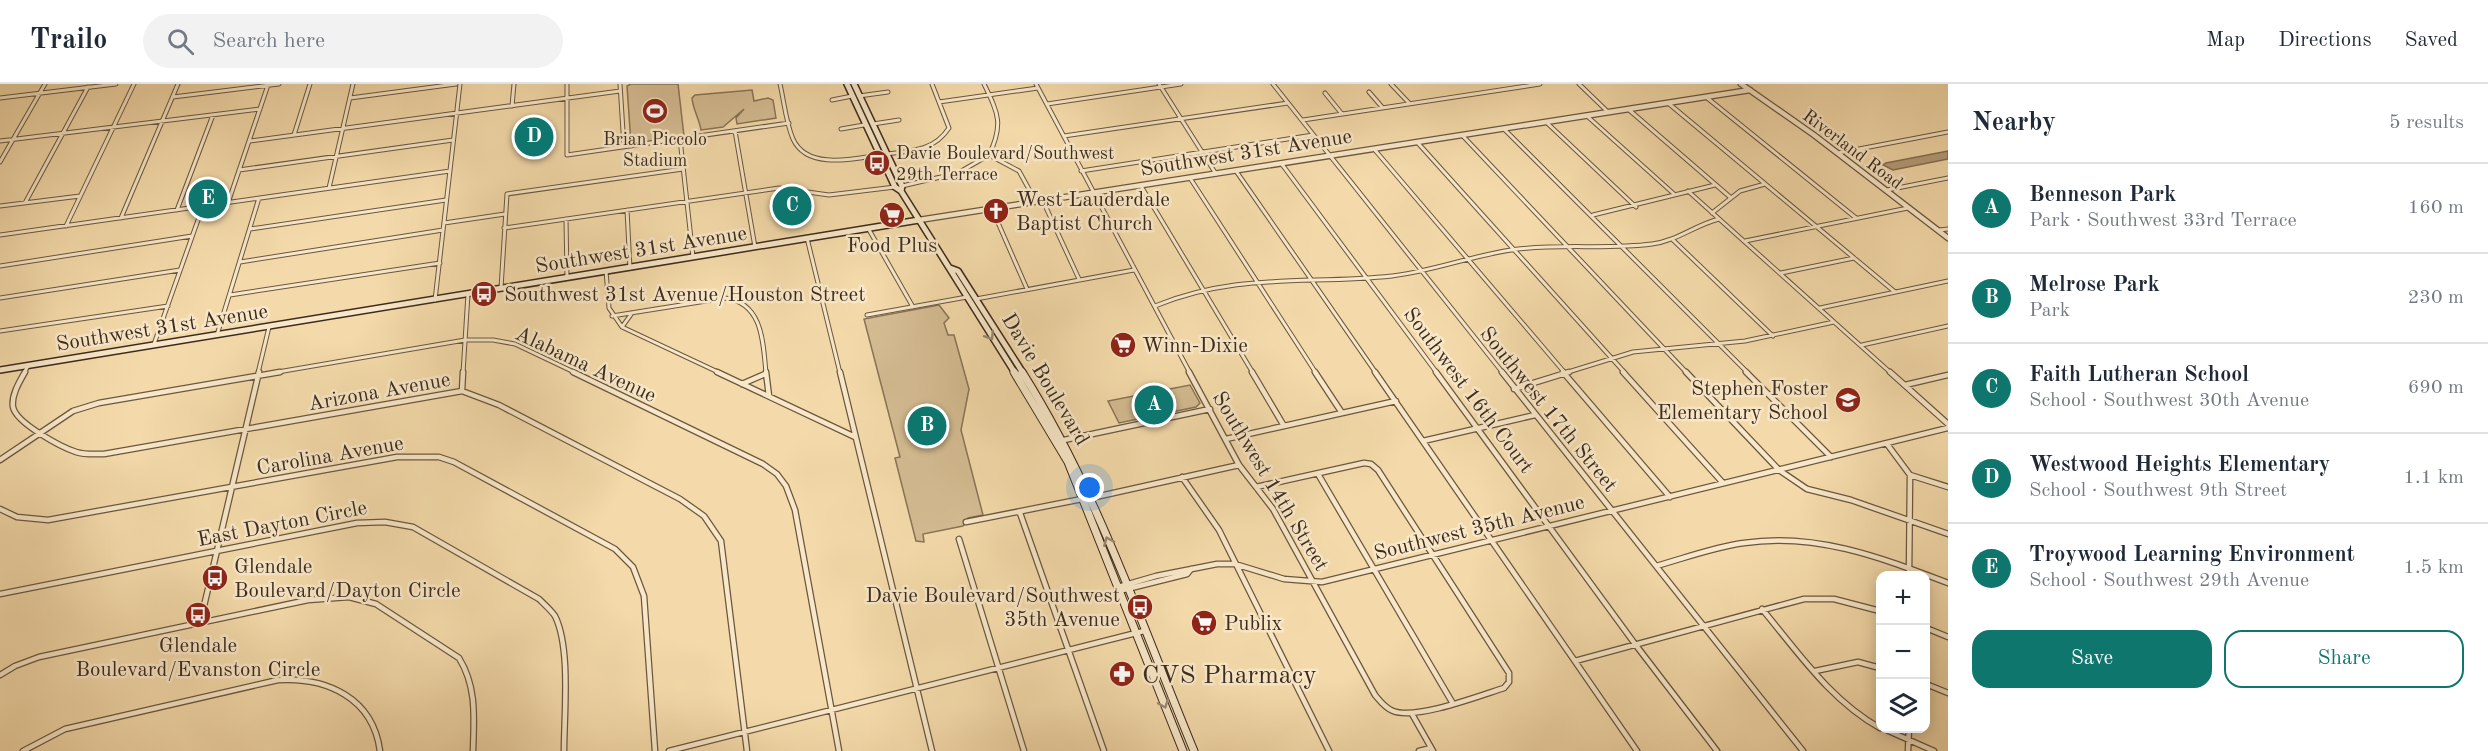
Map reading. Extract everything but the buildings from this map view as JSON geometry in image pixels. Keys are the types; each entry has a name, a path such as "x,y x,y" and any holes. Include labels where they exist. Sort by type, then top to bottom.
{"main road":[{"name":"Davie Boulevard","path":"850,85 872,124 895,187 901,189"},
{"name":"Davie Boulevard","path":"855,96 864,125 919,220 1043,417 1068,462 1183,751"},
{"name":"Southwest 31st Avenue","path":"0,370 919,220"},
{"name":"Davie Boulevard","path":"950,268 958,271 1064,440 1194,751"},
{"path":"1043,417 1057,436 1064,440"}],"street":[{"path":"0,162 45,84"},
{"path":"0,98 116,84"},
{"path":"66,226 135,84"},
{"path":"121,218 178,84"},
{"path":"229,90 231,84"},
{"path":"173,97 279,84"},
{"path":"294,135 310,84"},
{"path":"329,188 353,84"},
{"path":"350,98 458,84 457,113 435,300"},
{"path":"512,105 514,84"},
{"path":"567,84 567,155 789,123"},
{"path":"620,84 624,147"},
{"path":"780,84 796,147 818,158 847,160 923,149 943,139 949,128 932,84"},
{"path":"901,189 948,178 976,166 989,155 1000,136 1000,123 984,84"},
{"path":"1047,104 1181,84"},
{"name":"Southwest 17th Street","path":"1273,84 1803,751"},
{"path":"1391,84 1409,104"},
{"path":"1302,120 1540,84"},
{"path":"1579,84 1608,112"},
{"name":"Riverland Road","path":"1741,84 1837,153 1948,238"},
{"path":"228,203 268,85"},
{"path":"939,102 1037,86"},
{"name":"Southwest 14th Street","path":"1037,86 1239,465 1274,509 1375,695 1383,705 1393,711 1412,714"},
{"path":"1160,86 1216,174"},
{"path":"25,203 88,87"},
{"name":"Southwest 31st Avenue","path":"919,220 1750,90"},
{"path":"250,141 620,91"},
{"path":"832,100 888,92"},
{"path":"1369,92 1383,108"},
{"path":"1325,93 1342,114"},
{"path":"1706,96 1856,218"},
{"path":"1667,102 1895,292"},
{"path":"1064,136 1288,103"},
{"path":"1628,109 1730,197"},
{"path":"0,141 260,110"},
{"path":"177,210 213,115"},
{"path":"1587,115 1674,194"},
{"path":"872,124 899,120"},
{"path":"1545,122 1636,207"},
{"path":"841,129 864,125"},
{"path":"1504,128 1831,457"},
{"path":"735,131 755,247"},
{"path":"1837,153 1948,132"},
{"path":"1082,171 1313,135"},
{"path":"1462,135 1779,470 1807,489 1851,500 1948,534"},
{"path":"680,139 693,257"},
{"path":"239,170 453,140"},
{"path":"1417,142 1724,483"},
{"path":"1374,149 1670,497"},
{"path":"989,155 1019,171 1036,202"},
{"name":"Southwest 16th Court","path":"1281,163 1551,526 1635,645 1717,751"},
{"path":"501,288 507,194 683,169"},
{"path":"0,235 450,171"},
{"path":"1236,171 1637,751"},
{"path":"1190,178 1341,413"},
{"path":"1886,191 1948,178"},
{"path":"1712,213 1740,191 1765,184"},
{"path":"1592,216 1636,207 1674,194 1715,185"},
{"path":"1141,186 1204,288 1284,426"},
{"path":"504,228 779,188 829,195 895,187"},
{"path":"1688,191 1948,426"},
{"path":"0,206 80,196"},
{"path":"217,335 259,198"},
{"path":"250,229 446,200"},
{"path":"1043,201 1079,280"},
{"path":"154,345 203,206"},
{"path":"1744,241 1908,208"},
{"path":"992,209 1027,289"},
{"path":"627,210 630,267"},
{"path":"444,223 505,214"},
{"path":"566,219 567,278"},
{"path":"1155,306 1173,297 1204,288 1257,281 1367,278 1421,271 1514,250 1567,246 1622,246 1673,240 1703,223 1719,219"},
{"path":"868,228 913,307"},
{"path":"1938,231 1948,229"},
{"path":"240,262 443,230"},
{"path":"0,266 192,236"},
{"path":"807,238 932,751"},
{"path":"1673,240 1773,336"},
{"path":"1780,273 1854,258"},
{"path":"230,295 440,263"},
{"path":"976,299 1135,269"},
{"path":"0,298 180,270"},
{"path":"606,271 609,308 612,316 622,327 855,437"},
{"path":"1820,309 1948,281"},
{"path":"462,391 468,294"},
{"path":"867,315 967,297"},
{"path":"612,316 725,298 748,305 757,320 769,396"},
{"path":"0,331 168,306"},
{"path":"622,327 633,312"},
{"path":"1514,388 1611,358 1663,348 1773,336 1834,322"},
{"path":"1861,345 1948,326"},
{"path":"200,623 269,327"},
{"name":"Alabama Avenue","path":"0,460 73,411 93,404 465,340 493,340 515,344 745,454 776,472 788,486 795,510 839,751"},
{"name":"Arizona Avenue","path":"29,365 13,406 19,418 78,453 90,454 245,430 462,391 499,405 680,499 704,515 714,525 720,541 747,751"},
{"path":"742,384 765,374"},
{"path":"1905,385 1948,375"},
{"path":"1226,439 1396,401"},
{"path":"1064,440 1210,409"},
{"path":"1423,441 1535,415"},
{"name":"Southwest 35th Avenue","path":"1118,589 1187,574 1192,569 1217,564 1235,564 1284,579 1322,582 1375,571 1492,540 1887,444 1948,426"},
{"path":"1887,444 1898,455 1910,475 1909,568"},
{"name":"Carolina Avenue","path":"0,509 7,515 28,520 48,520 397,457 439,456 615,549 633,564 643,585 655,751"},
{"path":"1256,487 1364,463 1371,464 1378,470 1509,673 1509,682 1504,688 1412,714 1432,749 1419,751"},
{"path":"1090,498 1239,465"},
{"path":"1318,474 1452,702"},
{"path":"1910,475 1948,487"},
{"path":"1182,477 1219,530 1329,751"},
{"path":"966,522 1082,499"},
{"path":"1020,513 1104,751"},
{"name":"East Dayton Circle","path":"0,594 357,524 378,521 397,523 413,528 539,599 555,617 563,644 564,751"},
{"path":"959,539 1024,751"},
{"path":"1656,566 1744,543 1775,540 1807,541 1841,547 1948,583"},
{"path":"0,675 15,666 39,657 322,597 349,597 376,604 459,658 466,667 475,695 473,751"},
{"path":"1575,661 1804,599 1834,599 1876,610"},
{"path":"1762,609 1853,711 1876,725"},
{"path":"1930,630 1948,637"},
{"path":"669,751 1144,631"},
{"path":"1815,671 1844,663 1876,667"},
{"path":"23,751 47,737 90,722 278,680 299,679 322,683 357,703 370,717 377,731 380,751"},
{"path":"1930,686 1948,693"},
{"path":"1892,733 1934,751"},
{"path":"1908,751 1909,733"}],"shaded area":[{"name":"Brian Piccolo Stadium","path":"631,84 678,84 684,136 631,144 627,86"},
{"path":"752,90 754,101 768,98 773,100 776,118 737,124 736,118 744,109 723,127 701,130 692,98 695,95"},
{"path":"1948,151 1948,159 1893,170 1883,165 1886,163"},
{"path":"939,305 949,318 944,323 948,335 954,335 969,389 961,430 983,515 968,518 963,526 923,534 924,542 916,541 895,458 900,457 864,319"},
{"path":"1190,385 1200,403 1196,407 1119,423 1108,401"}],"place":[{"name":"Brian Piccolo Stadium","path":"655,111"},
{"name":"Westwood Heights Elementary","path":"534,137"},
{"name":"Davie Boulevard/Southwest 29th Terrace","path":"877,163"},
{"name":"Troywood Learning Environment","path":"208,199"},
{"name":"Faith Lutheran School","path":"792,206"},
{"name":"West Lauderdale Baptist Church","path":"996,211"},
{"name":"Food Plus","path":"892,215"},
{"name":"Southwest 31st Avenue/Houston Street","path":"484,294"},
{"name":"Winn-Dixie","path":"1123,345"},
{"name":"Stephen Foster Elementary School","path":"1848,400"},
{"name":"Benneson Park","path":"1154,405"},
{"name":"Melrose Park","path":"927,426"},
{"name":"Glendale Boulevard/Dayton Circle","path":"215,578"},
{"name":"Davie Boulevard/Southwest 35th Avenue","path":"1140,607"},
{"name":"Glendale Boulevard/Evanston Circle","path":"198,615"},
{"name":"Publix","path":"1204,623"},
{"name":"CVS Pharmacy","path":"1122,674"}]}
